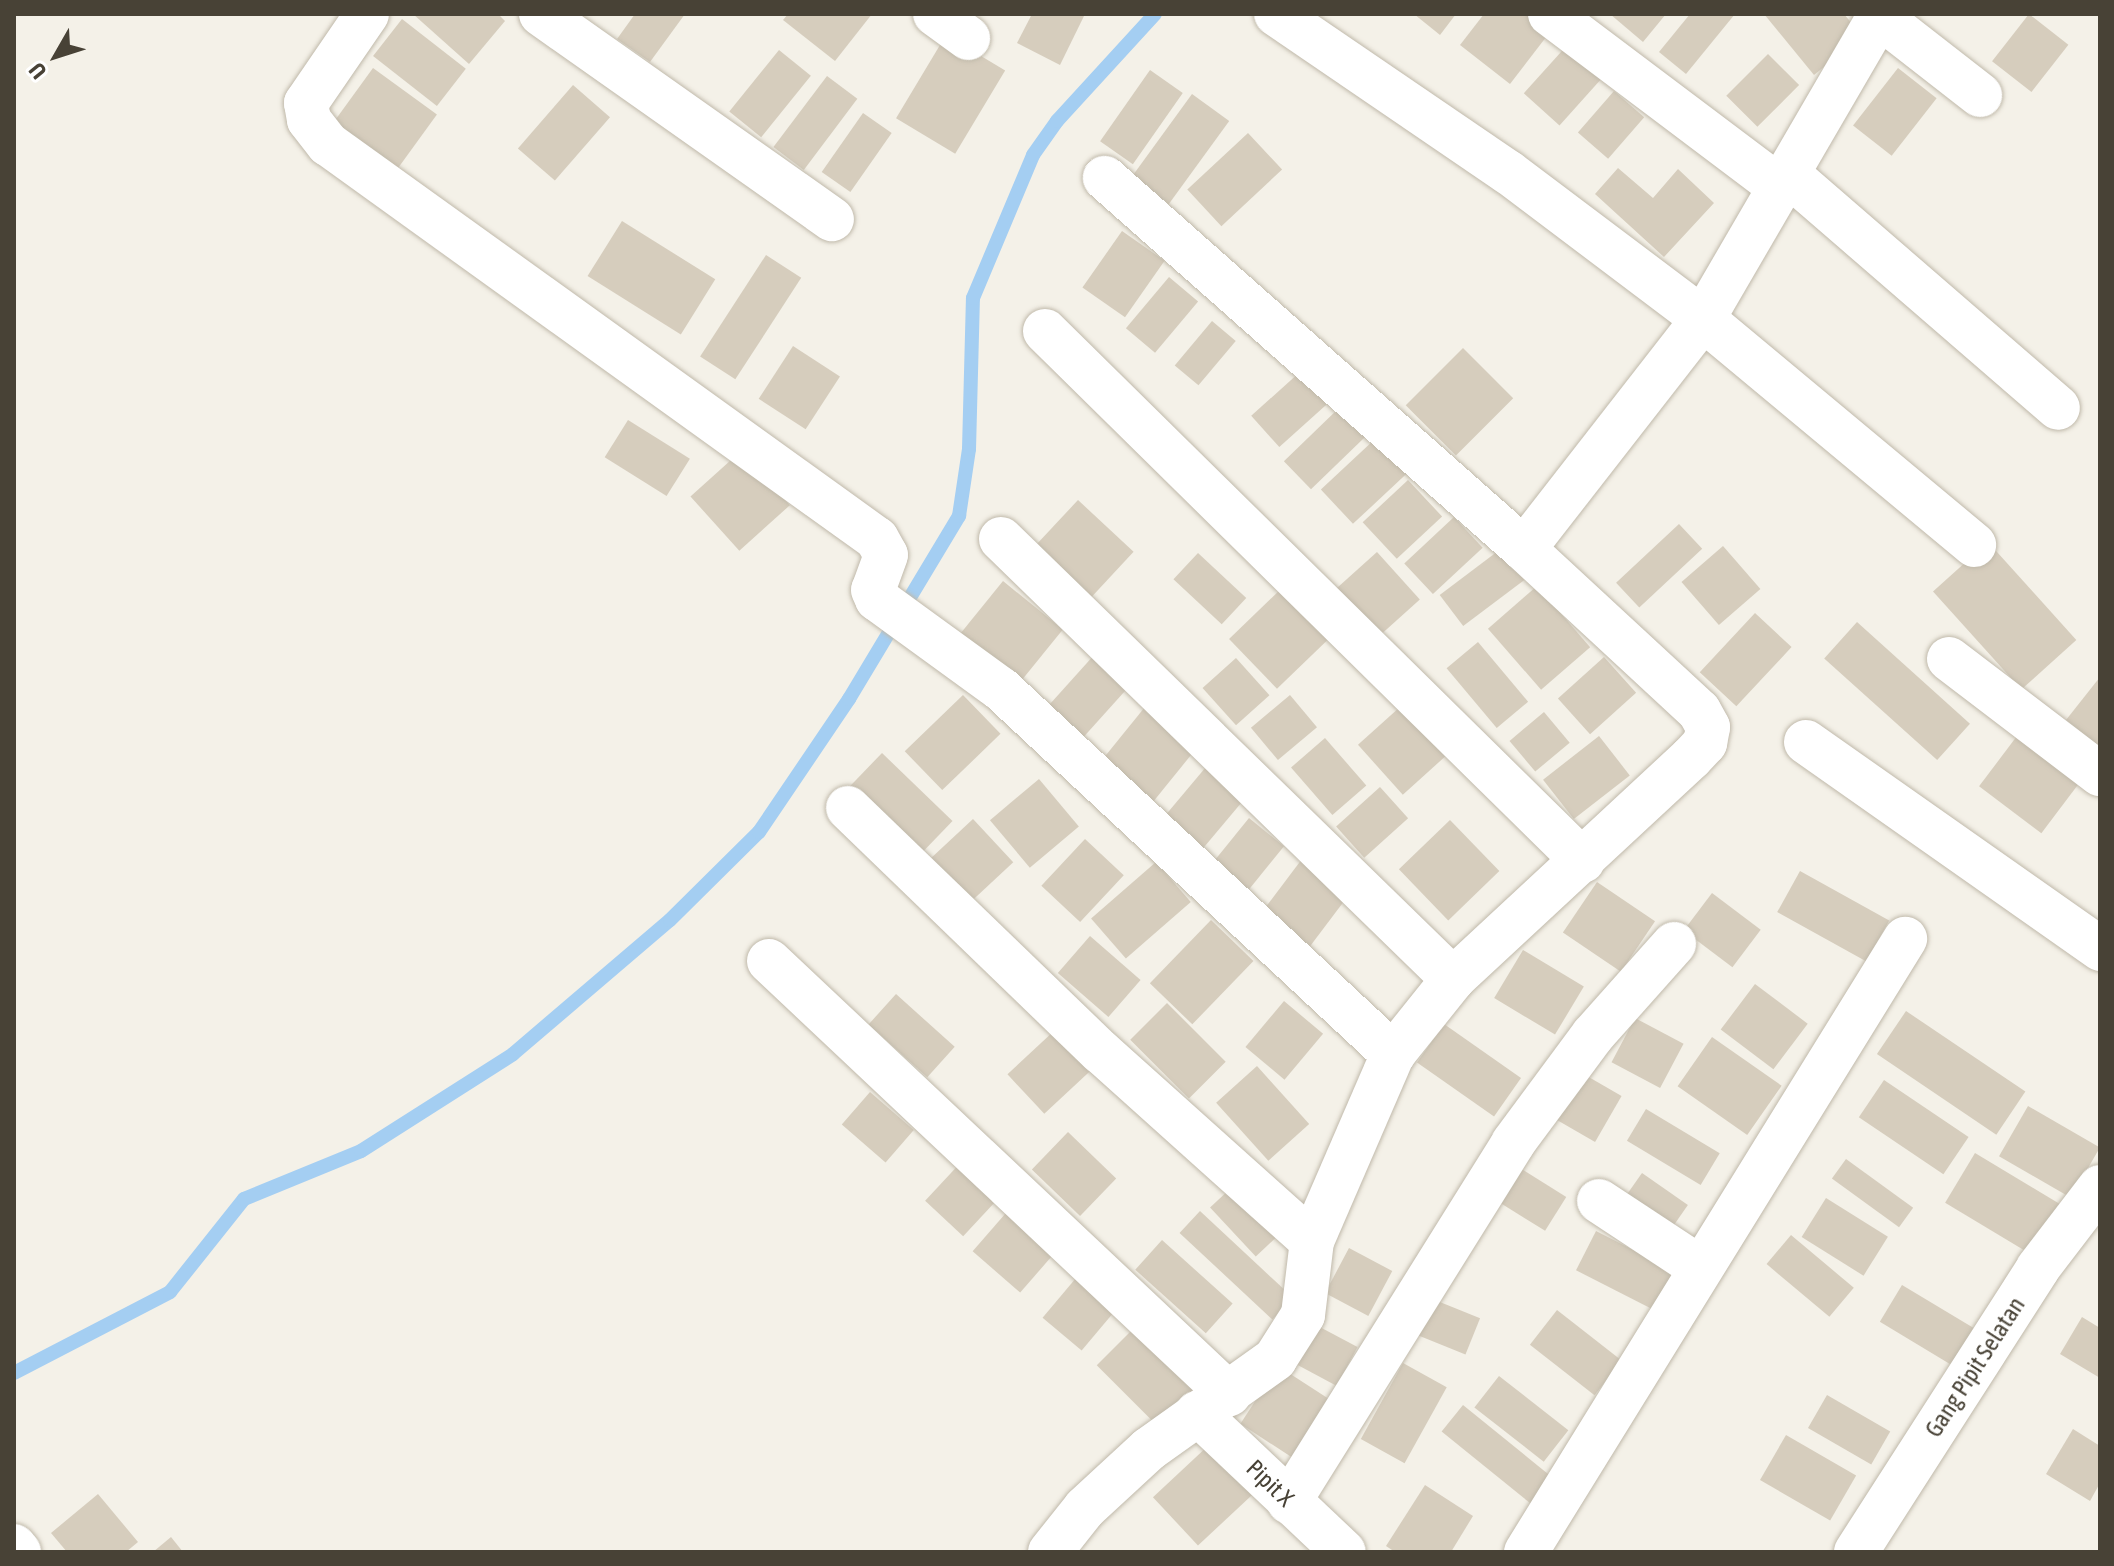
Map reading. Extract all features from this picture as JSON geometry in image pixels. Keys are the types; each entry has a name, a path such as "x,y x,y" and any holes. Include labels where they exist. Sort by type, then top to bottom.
{"street":[{"path":"367,14 306,103 309,120 328,144 877,539 886,555 874,596 1001,689 1393,1054"},
{"path":"541,14 832,219"},
{"path":"1276,14 1508,172 1703,319 1974,545"},
{"path":"1550,14 1784,181 2058,408"},
{"path":"1524,549 1703,319 1877,15 1980,95"},
{"path":"1050,1552 1085,1508 1213,1403 1275,1359 1296,1331 1303,1315 1312,1241 1393,1054 1453,979 1583,861 1705,743 1708,727 1699,711 1524,549 1105,178"},
{"path":"1045,331 1583,861"},
{"path":"1001,539 1453,979"},
{"path":"1949,659 2100,774"},
{"path":"1806,742 2100,949"},
{"path":"848,808 1101,1052 1312,1241"},
{"path":"1526,1552 1699,1267 1905,939"},
{"path":"1289,1502 1513,1143 1593,1035 1674,944"},
{"name":"Pipit X","path":"769,961 1213,1403 1289,1502 1344,1552"},
{"name":"Gang Pipit Selatan","path":"1856,1552 2038,1268 2100,1187"},
{"path":"1599,1201 1699,1267"},
{"path":"14,1546 19,1552"}],"building":[{"path":"413,14 498,14 505,21 469,64"},
{"path":"635,14 685,14 650,62 617,39"},
{"path":"788,14 872,14 835,61 783,20"},
{"path":"1032,14 1085,14 1060,65 1017,43"},
{"path":"1414,14 1456,14 1440,35"},
{"path":"1484,14 1527,14 1550,32 1510,84 1460,45"},
{"path":"1610,14 1666,14 1643,42"},
{"path":"1690,14 1735,14 1686,74 1659,52"},
{"path":"1764,14 1844,14 1862,36 1814,75"},
{"path":"2029,14 2068,45 2031,92 1992,61"},
{"path":"402,19 466,69 437,106 373,56"},
{"path":"946,35 1005,71 955,154 896,118"},
{"path":"1570,42 1606,74 1560,125 1524,93"},
{"path":"779,50 811,76 761,137 729,111"},
{"path":"1768,54 1799,85 1757,127 1726,96"},
{"path":"373,68 437,114 395,172 331,125"},
{"path":"1898,68 1937,98 1892,156 1853,126"},
{"path":"1150,70 1183,93 1133,164 1100,141"},
{"path":"827,76 857,99 804,170 773,147"},
{"path":"573,85 610,117 555,181 518,148"},
{"path":"1614,91 1644,117 1608,159 1578,133"},
{"path":"1192,94 1229,121 1169,204 1131,177"},
{"path":"863,113 892,133 850,192 822,172"},
{"path":"1248,133 1282,170 1221,226 1187,190"},
{"path":"1618,168 1653,198 1678,169 1714,203 1664,257 1595,194"},
{"path":"622,221 715,279 681,334 588,276"},
{"path":"1122,231 1165,261 1125,317 1082,288"},
{"path":"766,255 801,278 735,379 700,356"},
{"path":"1169,277 1198,301 1155,353 1126,328"},
{"path":"1212,321 1236,341 1198,385 1175,365"},
{"path":"793,346 840,376 806,429 759,399"},
{"path":"1463,348 1513,398 1456,455 1406,405"},
{"path":"1301,371 1329,402 1279,447 1251,416"},
{"path":"1340,407 1367,435 1311,489 1284,461"},
{"path":"628,420 690,459 667,496 605,457"},
{"path":"1375,439 1407,473 1353,524 1321,489"},
{"path":"741,451 790,505 739,551 690,497"},
{"path":"1408,480 1442,517 1397,559 1363,522"},
{"path":"1078,500 1134,552 1091,598 1035,546"},
{"path":"1454,517 1483,548 1433,594 1404,563"},
{"path":"1679,524 1702,549 1639,608 1616,583"},
{"path":"1988,542 2076,640 2021,690 1933,592"},
{"path":"1506,545 1529,576 1463,626 1440,595"},
{"path":"1723,546 1760,589 1719,625 1681,582"},
{"path":"1377,552 1420,600 1379,636 1336,589"},
{"path":"1198,553 1246,598 1222,624 1173,579"},
{"path":"1003,581 1063,629 1016,688 956,639"},
{"path":"1537,586 1590,647 1541,690 1488,629"},
{"path":"1283,587 1331,637 1277,689 1229,639"},
{"path":"1755,613 1792,647 1736,706 1700,672"},
{"path":"1857,622 1970,724 1937,760 1824,658"},
{"path":"1478,642 1528,702 1497,728 1447,668"},
{"path":"1095,654 1130,685 1078,743 1043,712"},
{"path":"1604,657 1636,693 1590,734 1558,698"},
{"path":"1236,658 1269,695 1236,725 1203,688"},
{"path":"2100,677 2100,747 2066,720"},
{"path":"963,695 1001,734 942,790 905,751"},
{"path":"1290,695 1317,727 1278,760 1251,728"},
{"path":"1410,698 1455,748 1403,795 1358,745"},
{"path":"1149,702 1200,744 1149,807 1097,766"},
{"path":"1544,712 1570,743 1535,772 1510,741"},
{"path":"2023,728 2085,775 2041,833 1979,786"},
{"path":"1599,736 1630,775 1574,819 1543,780"},
{"path":"1325,738 1366,786 1332,815 1291,768"},
{"path":"882,753 952,821 916,858 846,790"},
{"path":"1211,761 1249,793 1197,855 1159,823"},
{"path":"1039,779 1079,826 1030,868 990,820"},
{"path":"1380,787 1408,818 1364,858 1336,826"},
{"path":"1249,818 1284,846 1248,891 1213,862"},
{"path":"973,819 1013,862 968,904 928,861"},
{"path":"1450,820 1499,871 1448,920 1399,869"},
{"path":"1085,839 1124,875 1080,922 1041,886"},
{"path":"1305,855 1352,891 1305,954 1257,918"},
{"path":"1156,862 1191,902 1126,958 1091,918"},
{"path":"1800,871 1889,920 1866,962 1777,912"},
{"path":"1597,882 1655,921 1621,972 1563,933"},
{"path":"1712,893 1761,930 1732,967 1684,931"},
{"path":"1211,920 1253,961 1192,1024 1150,983"},
{"path":"1090,936 1141,980 1108,1017 1058,973"},
{"path":"1523,950 1584,987 1555,1035 1494,998"},
{"path":"1755,984 1808,1024 1773,1069 1721,1030"},
{"path":"896,994 955,1047 927,1077 869,1024"},
{"path":"1284,1001 1323,1034 1285,1080 1245,1047"},
{"path":"1167,1003 1226,1062 1189,1098 1130,1040"},
{"path":"1906,1011 2025,1092 1996,1135 1877,1054"},
{"path":"1635,1018 1684,1044 1660,1088 1612,1062"},
{"path":"1444,1024 1521,1078 1494,1116 1417,1063"},
{"path":"1055,1030 1092,1069 1044,1114 1007,1074"},
{"path":"1712,1037 1782,1086 1747,1135 1678,1086"},
{"path":"1257,1066 1309,1124 1268,1161 1216,1103"},
{"path":"1580,1072 1622,1096 1595,1142 1554,1118"},
{"path":"1884,1080 1969,1137 1943,1174 1859,1117"},
{"path":"870,1092 914,1130 886,1163 842,1124"},
{"path":"2028,1106 2100,1147 2071,1198 1999,1156"},
{"path":"1646,1109 1720,1153 1701,1185 1627,1141"},
{"path":"1068,1132 1116,1179 1080,1216 1032,1169"},
{"path":"1975,1153 2060,1204 2030,1254 1945,1203"},
{"path":"964,1159 1002,1194 963,1236 925,1201"},
{"path":"1846,1159 1913,1208 1899,1227 1832,1178"},
{"path":"1512,1163 1566,1197 1545,1231 1491,1197"},
{"path":"1642,1173 1688,1205 1668,1233 1622,1201"},
{"path":"1232,1187 1278,1236 1256,1256 1210,1207"},
{"path":"1826,1198 1888,1237 1864,1276 1802,1237"},
{"path":"1012,1206 1060,1247 1020,1293 973,1251"},
{"path":"1200,1211 1293,1298 1272,1320 1180,1233"},
{"path":"1596,1231 1679,1273 1659,1312 1576,1270"},
{"path":"1791,1235 1854,1288 1829,1317 1767,1264"},
{"path":"1162,1240 1233,1304 1206,1333 1135,1270"},
{"path":"1349,1248 1392,1271 1368,1316 1325,1293"},
{"path":"1076,1278 1115,1311 1082,1351 1043,1318"},
{"path":"1902,1285 1977,1330 1954,1367 1880,1322"},
{"path":"1430,1298 1480,1318 1465,1354 1415,1334"},
{"path":"1557,1310 1622,1360 1595,1395 1530,1345"},
{"path":"2082,1317 2100,1328 2100,1378 2060,1354"},
{"path":"1142,1320 1204,1382 1158,1427 1097,1365"},
{"path":"1316,1325 1357,1347 1337,1386 1295,1364"},
{"path":"1403,1363 1447,1387 1405,1463 1361,1439"},
{"path":"1278,1366 1332,1401 1294,1459 1240,1424"},
{"path":"1499,1376 1568,1430 1544,1462 1474,1408"},
{"path":"1827,1395 1890,1432 1871,1464 1808,1428"},
{"path":"1463,1405 1559,1482 1537,1509 1442,1431"},
{"path":"2073,1429 2100,1446 2100,1483 2090,1501 2046,1474"},
{"path":"1786,1435 1856,1476 1830,1521 1760,1480"},
{"path":"1210,1444 1255,1492 1198,1545 1153,1497"},
{"path":"1425,1485 1473,1516 1451,1552 1395,1552 1386,1546"},
{"path":"98,1494 138,1542 126,1552 67,1552 51,1533"},
{"path":"171,1537 183,1552 153,1552"}],"waterway":[{"path":"14,1373 170,1292 244,1199 361,1151 513,1054 670,920 759,832 849,699 959,516 969,449 973,298 1033,155 1057,121 1155,14"}]}
